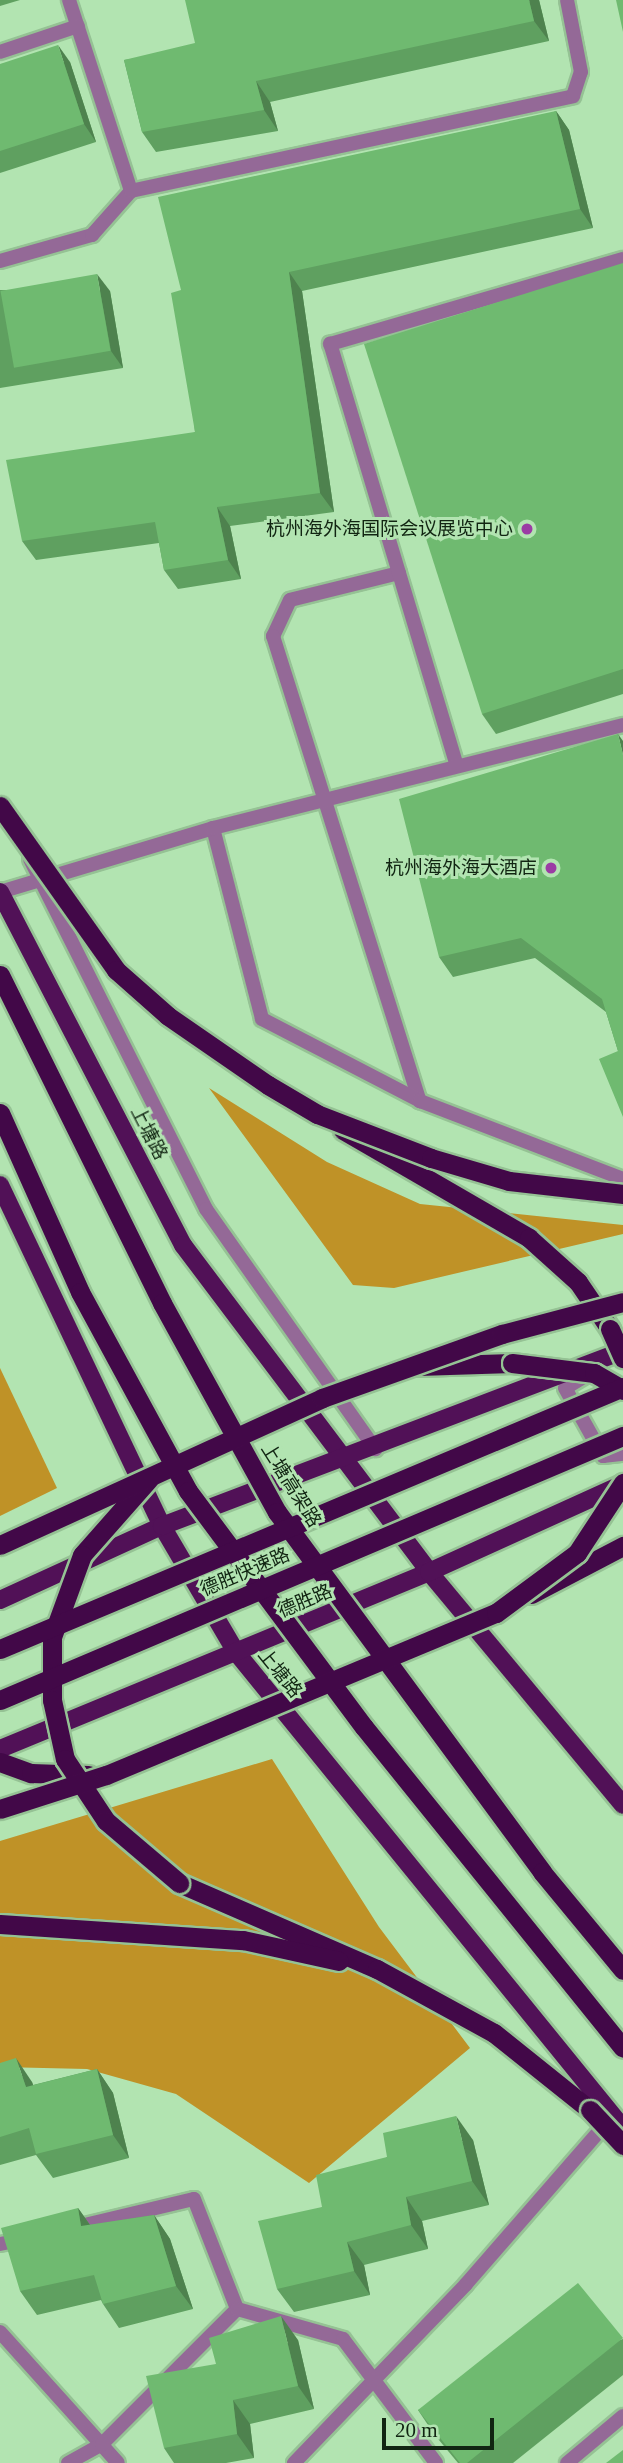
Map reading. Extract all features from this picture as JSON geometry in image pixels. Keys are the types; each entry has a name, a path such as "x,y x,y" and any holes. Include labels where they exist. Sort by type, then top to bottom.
{"highway":[{"path":"0,806 62,902 117,970 168,1016 317,1114 529,1238 578,1282 623,1358"},
{"name":"上塘高架路","path":"0,975 162,1303 277,1512 542,1872 623,1970"},
{"path":"0,1113 80,1292 188,1491 364,1727 623,2048"},
{"path":"317,1114 509,1181 623,1194"},
{"path":"0,1545 157,1471 322,1398 502,1334 623,1302"},
{"path":"416,1366 552,1364 594,1373 623,1388"},
{"name":"德胜快速路","path":"0,1649 623,1388"},
{"name":"德胜快速路","path":"0,1700 623,1436"},
{"path":"157,1471 102,1526 65,1593 51,1668 65,1759 106,1821 179,1883 377,1969 494,2033 623,2145"},
{"path":"496,1613 577,1553 623,1483"},
{"path":"0,1809 106,1775 496,1613 623,1546"},
{"path":"0,1762 31,1773 106,1775"},
{"path":"0,1924 243,1940 377,1969"}],"main road":[{"name":"上塘路","path":"0,892 183,1245 429,1573 623,1805"},
{"name":"上塘路","path":"0,1185 162,1526 236,1652 618,2121"},
{"path":"0,1600 162,1526 344,1461 623,1352"},
{"name":"德胜路","path":"0,1749 429,1573 623,1483"}],"lane":[{"path":"69,0 131,191"},
{"path":"0,261 92,235 131,191 573,96 581,72 567,0"},
{"path":"0,52 78,26"},
{"path":"456,763 330,344 623,259"},
{"path":"399,573 290,600 273,636 328,797 420,1101"},
{"path":"0,892 213,828 328,797 456,763 623,725"},
{"path":"0,800 206,1209 375,1449"},
{"path":"213,828 262,1019 420,1101 623,1179"},
{"path":"623,1352 565,1388 603,1456 623,1454"},
{"path":"294,2463 618,2121"},
{"path":"0,2244 194,2199 237,2308"},
{"path":"237,2308 343,2339 436,2463"},
{"path":"68,2463 102,2444 237,2308"},
{"path":"0,2332 118,2463"},
{"path":"567,2463 623,2416"}],"shaded area":[{"path":"209,1088 327,1162 420,1204 623,1225 623,1234 394,1288 353,1285"},
{"path":"0,1368 57,1488 0,1516"},
{"path":"272,1759 379,1927 470,2048 309,2183 176,2094 87,2069 0,2067 0,1841"}],"building":[{"path":"185,0 529,0 534,21 256,81 264,110 142,132 124,60 195,43"},
{"path":"616,0 623,0 623,32"},
{"path":"58,45 84,124 0,151 0,64"},
{"path":"556,111 580,209 289,272 320,493 217,507 228,560 164,570 155,522 22,541 6,460 195,432 171,293 181,290 158,197"},
{"name":"杭州海外海国际会议展览中心","path":"623,263 623,669 482,714 364,344"},
{"path":"97,274 111,351 14,368 0,291"},
{"name":"杭州海外海大酒店","path":"618,734 623,755 623,1117 599,1059 618,1051 602,999 521,938 439,957 399,799"},
{"path":"16,2058 26,2087 97,2069 113,2135 36,2154 29,2128 0,2137 0,2063"},
{"path":"456,2116 472,2181 406,2197 411,2225 347,2242 354,2271 277,2289 258,2221 322,2207 316,2175 387,2157 383,2133"},
{"path":"78,2208 81,2226 154,2215 176,2286 103,2304 94,2275 20,2291 1,2228"},
{"path":"578,2283 623,2338 467,2463 460,2463 418,2410"},
{"path":"281,2316 298,2386 233,2400 237,2434 164,2448 146,2376 216,2364 209,2338"},
{"path":"623,2450 623,2463 606,2463"}],"place":[{"name":"杭州海外海国际会议展览中心","path":"527,529"},
{"name":"杭州海外海大酒店","path":"551,868"}]}
